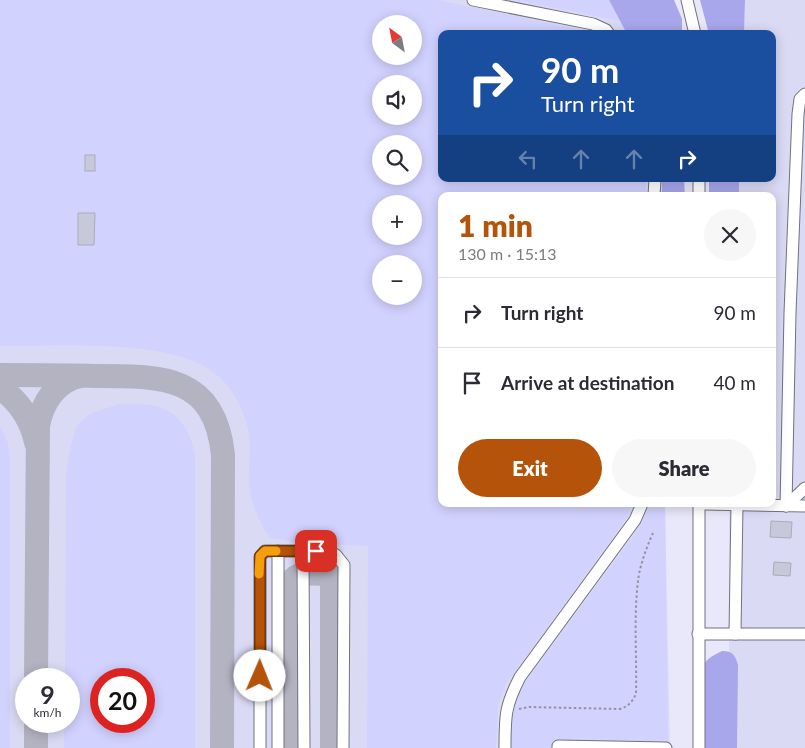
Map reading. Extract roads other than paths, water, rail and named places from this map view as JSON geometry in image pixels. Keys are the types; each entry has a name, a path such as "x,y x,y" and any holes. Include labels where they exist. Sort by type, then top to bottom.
{"street":[{"path":"473,0 593,24 606,30"},
{"path":"688,0 694,30"},
{"path":"786,506 790,313 798,114 800,99 805,94"},
{"path":"786,506 805,488"},
{"path":"776,506 805,506"},
{"path":"505,748 506,710 520,677 635,520 641,507"},
{"path":"699,507 699,748"},
{"path":"736,634 737,507"},
{"path":"260,748 260,556 265,551 328,551 336,555 344,565 344,748"},
{"path":"278,551 278,748"},
{"path":"303,551 304,748"},
{"path":"698,634 805,634"},
{"path":"558,748 558,746 666,748"}]}
